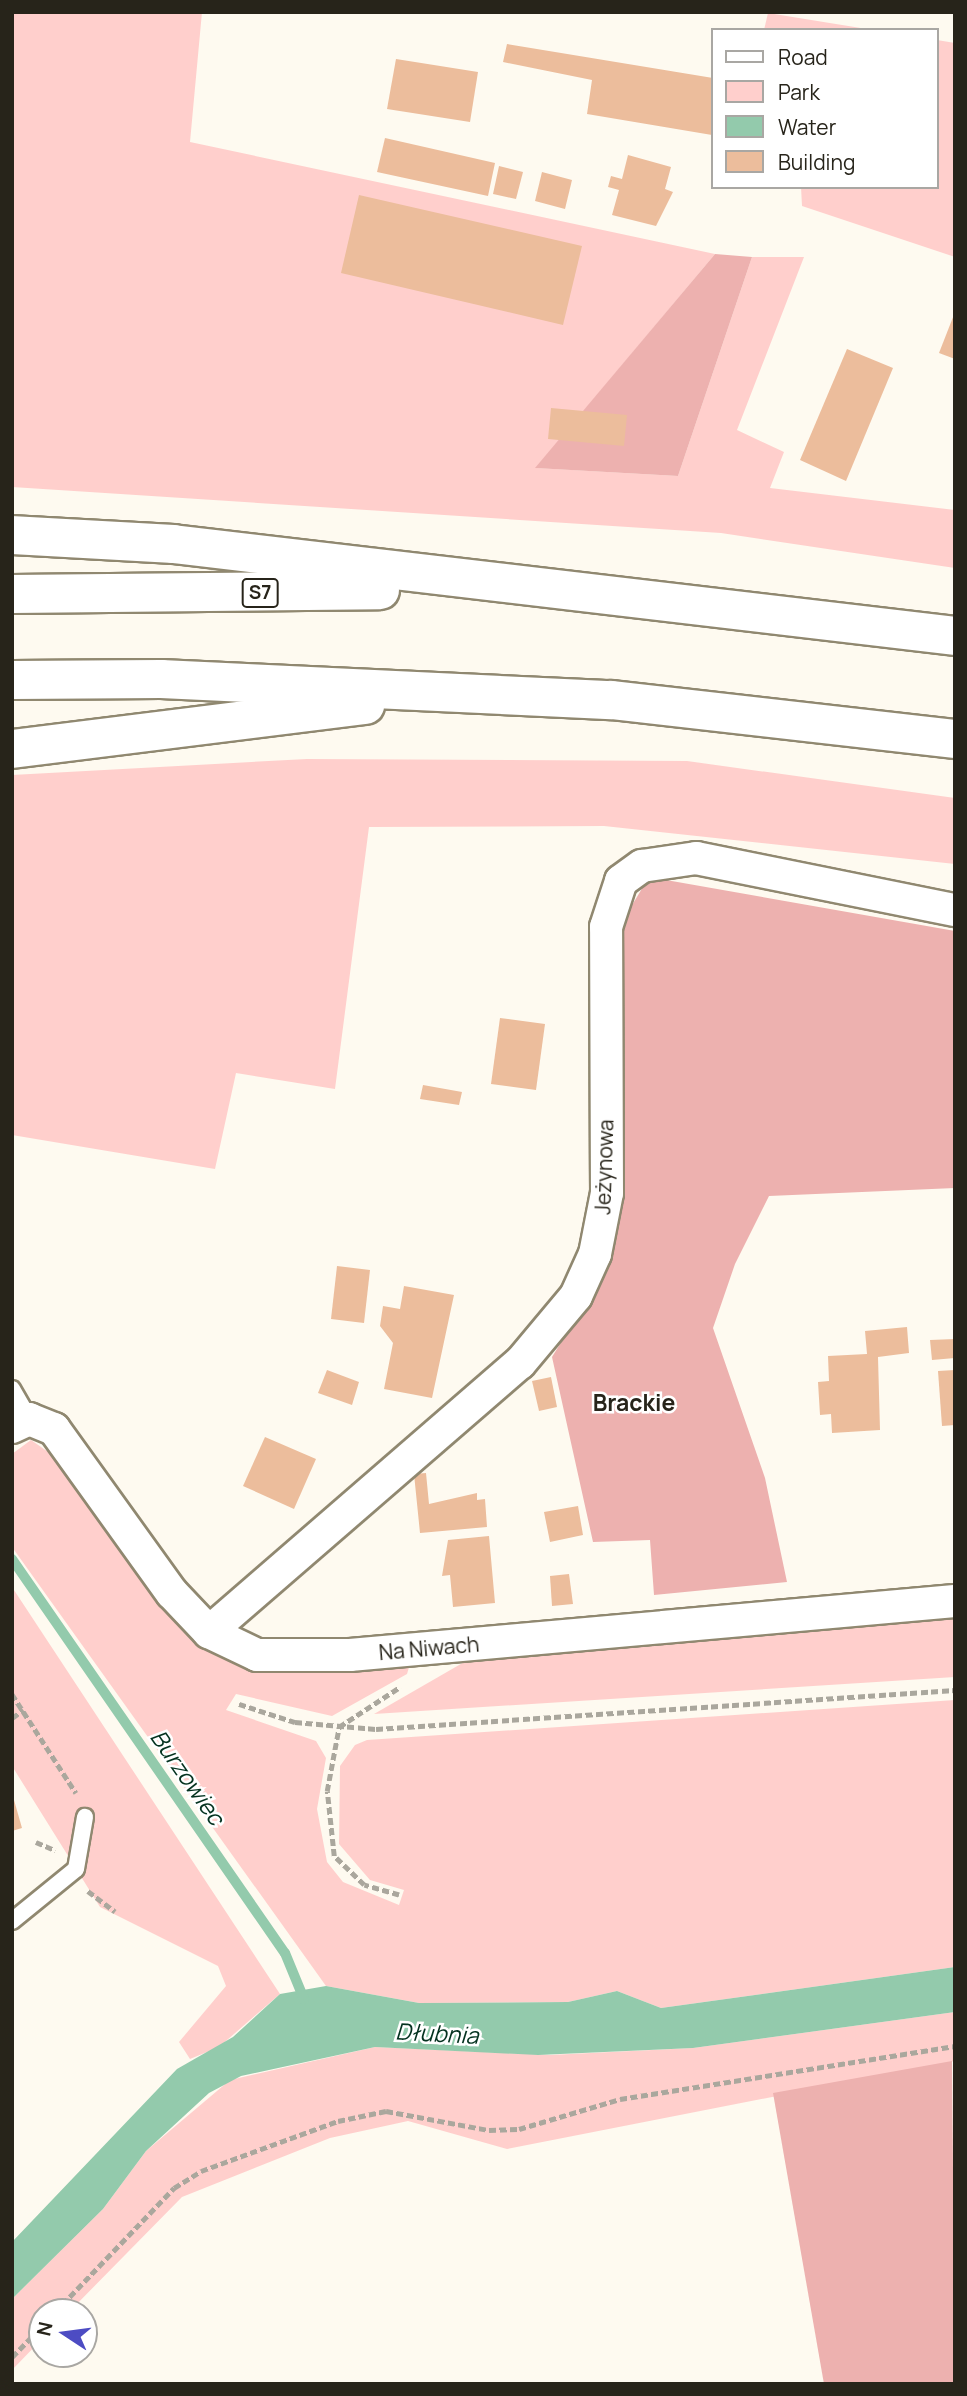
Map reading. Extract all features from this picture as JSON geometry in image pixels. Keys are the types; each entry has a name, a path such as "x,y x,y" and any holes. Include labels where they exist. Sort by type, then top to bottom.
{"highway":[{"path":"12,535 173,544 508,587"},
{"name":"S7","path":"12,594 508,587 955,636"},
{"path":"12,680 464,692 612,700 955,740"},
{"path":"12,749 464,692"}],"street":[{"name":"Jeżynowa","path":"209,1632 520,1363 576,1296 595,1254 607,1193 606,927 621,881 642,866 696,859 955,910"},
{"name":"Na Niwach","path":"19,1424 54,1429 172,1593 209,1632 242,1652 287,1658 453,1646 955,1601"}],"lane":[{"path":"12,1389 19,1424"},
{"path":"12,1921 76,1869 85,1816"}],"path":[{"path":"399,1895 364,1885 334,1856 327,1791 340,1727 453,1646"},
{"path":"239,1704 340,1727 955,1690"},
{"path":"12,1694 85,1816"},
{"path":"12,1718 23,1710"},
{"path":"78,1883 115,1911"},
{"path":"68,2298 174,2188 201,2171 338,2121 386,2111 489,2130 519,2129 620,2099 955,2046"},
{"path":"12,2357 28,2340"}],"green space":[{"path":"12,12 202,12 190,142 715,254 536,468 678,476 752,257 804,257 737,430 784,452 770,488 955,510 955,568 721,533 12,487"},
{"path":"768,13 861,28 764,28"},
{"path":"939,40 955,43 955,257 802,206 801,189 939,189"},
{"path":"307,759 687,761 955,798 955,864 604,826 369,827 335,1089 236,1073 215,1169 12,1135 12,775"},
{"path":"31,1440 54,1456 137,1571 215,1654 264,1672 410,1664 407,1674 332,1716 236,1694 226,1710 316,1741 326,1758 317,1809 327,1862 343,1882 399,1905 404,1890 370,1880 339,1844 340,1766 355,1745 367,1740 955,1700 955,1967 661,2008 617,1991 568,2002 419,2003 326,1986 12,1547 12,1454"},
{"path":"12,1587 280,1994 219,2047 190,2059 179,2042 226,1986 218,1966 100,1907 12,1766"},
{"path":"955,1617 955,1677 374,1714 466,1661"},
{"path":"955,2012 955,2061 507,2149 408,2121 330,2138 182,2197 83,2298 28,2298 28,2353 12,2370 12,2299 103,2209 146,2151 230,2080 375,2047 550,2055 693,2048"}],"shaded area":[{"path":"715,254 752,257 678,476 535,468"},
{"path":"649,877 955,931 955,1188 769,1196 735,1264 713,1328 765,1478 787,1582 654,1595 650,1540 593,1542 552,1357 589,1297 614,935"},
{"path":"952,2061 955,2384 824,2384 773,2093"}],"water":[{"name":"Dłubnia","path":"955,1967 955,2012 693,2048 538,2055 375,2047 241,2076 209,2093 146,2151 103,2209 12,2299 12,2242 177,2069 233,2037 280,1994 326,1986 419,2003 568,2002 617,1991 661,2008"}],"building":[{"path":"507,44 712,78 712,135 587,114 592,80 503,62"},
{"path":"396,59 478,72 470,122 387,109"},
{"path":"385,138 495,163 488,196 377,172"},
{"path":"628,155 671,167 665,189 673,192 656,226 612,215 619,190 608,187 611,176 622,179"},
{"path":"499,166 523,172 516,199 493,194"},
{"path":"542,172 572,180 565,209 535,201"},
{"path":"359,195 582,246 563,325 341,273"},
{"path":"955,312 955,359 939,353"},
{"path":"847,349 893,368 846,481 800,460"},
{"path":"551,408 627,415 624,446 548,439"},
{"path":"500,1018 545,1024 536,1090 491,1084"},
{"path":"423,1085 462,1092 459,1105 420,1099"},
{"path":"337,1266 370,1270 364,1323 331,1319"},
{"path":"404,1286 454,1295 432,1398 384,1389 393,1343 380,1326 383,1306 400,1309"},
{"path":"907,1327 909,1353 878,1357 880,1430 832,1433 831,1414 820,1415 818,1382 829,1381 828,1356 867,1354 865,1331"},
{"path":"955,1339 955,1358 932,1360 930,1340"},
{"path":"327,1370 359,1382 352,1405 318,1393"},
{"path":"955,1370 955,1425 942,1426 938,1371"},
{"path":"551,1377 557,1407 539,1411 532,1381"},
{"path":"265,1437 316,1459 294,1509 243,1486"},
{"path":"426,1473 429,1504 477,1493 477,1500 485,1499 487,1527 420,1533 414,1474"},
{"path":"578,1506 583,1535 550,1542 544,1512"},
{"path":"489,1536 495,1603 453,1607 450,1575 442,1576 448,1540"},
{"path":"569,1574 573,1604 552,1606 550,1576"},
{"path":"12,1793 22,1828 12,1831"}],"waterway":[{"name":"Burzowiec","path":"12,1559 285,1953 304,1999"}],"district":[{"name":"Brackie","path":"634,1402"}]}
